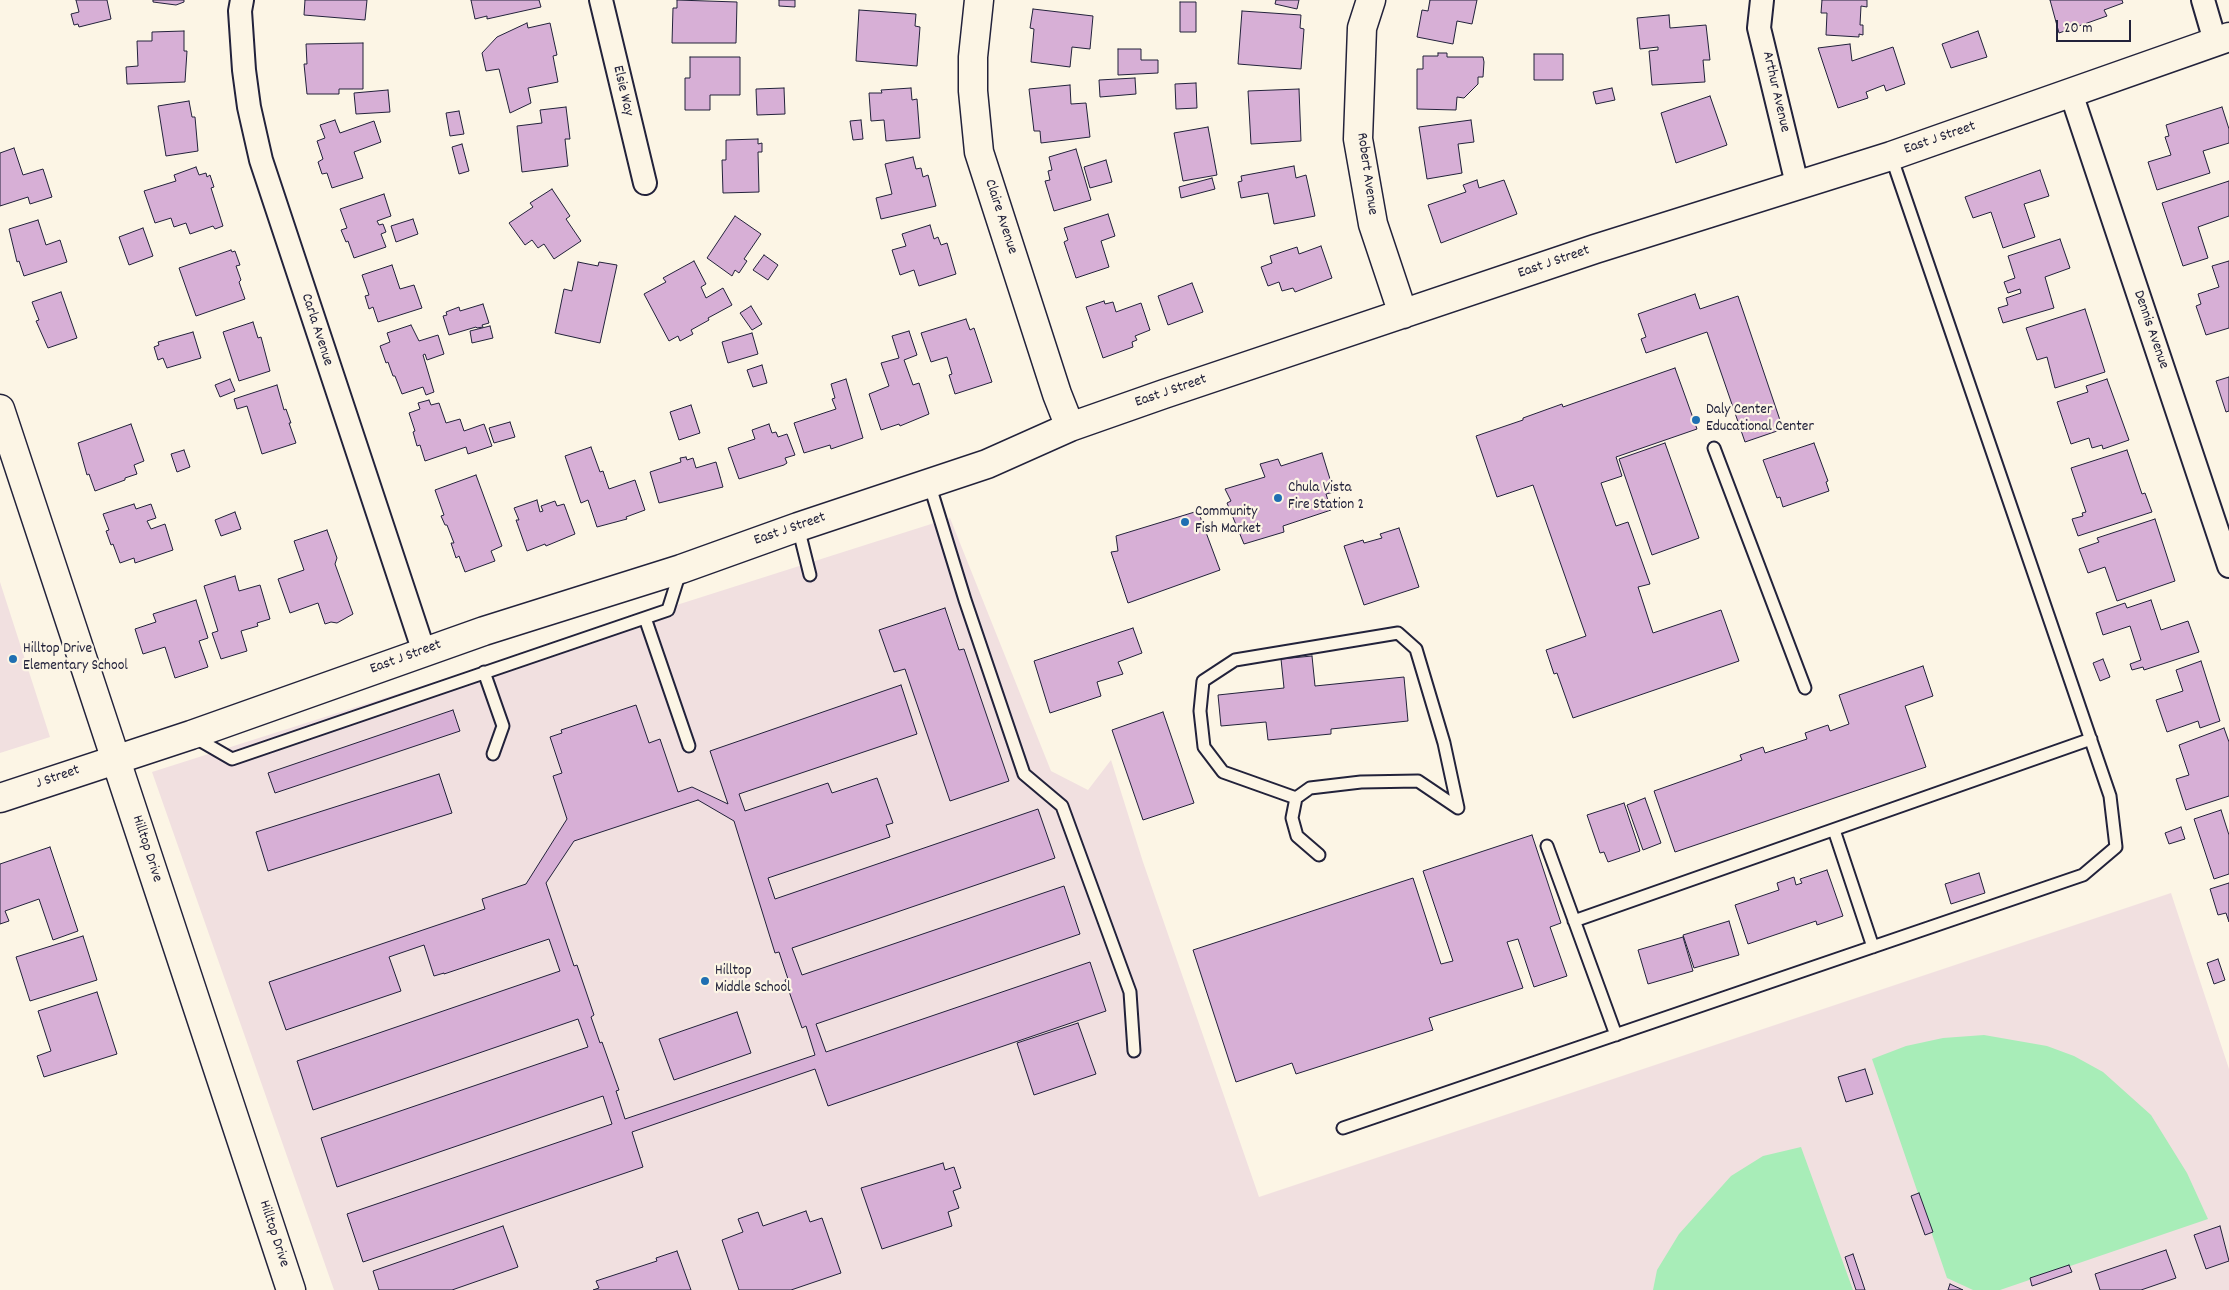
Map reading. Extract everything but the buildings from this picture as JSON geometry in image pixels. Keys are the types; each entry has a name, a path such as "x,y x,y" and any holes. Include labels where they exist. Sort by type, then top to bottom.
{"street":[{"name":"Carla Avenue","path":"242,0 240,11 244,70 249,107 261,160 424,652"},
{"name":"Elsie Way","path":"601,0 645,182"},
{"name":"Claire Avenue","path":"979,0 973,56 973,91 979,152 1057,394 1070,427"},
{"name":"Robert Avenue","path":"1371,0 1362,28 1358,139 1373,224 1403,314"},
{"name":"Arthur Avenue","path":"1762,0 1759,28 1797,184"},
{"path":"2203,0 2222,39"},
{"name":"East J Street","path":"116,759 191,735 424,652 681,569 798,527 987,464 1070,427 1595,249 1797,184 1892,156 2222,39"},
{"name":"Dennis Avenue","path":"2071,93 2229,566"},
{"name":"Hilltop Drive","path":"0,409 291,1290"},
{"name":"J Street","path":"0,798 116,759"}],"lane":[{"path":"1343,1128 2083,875 2116,848 2110,796 1892,156"},
{"path":"1714,448 1805,688"},
{"path":"929,483 965,600 1024,774 1062,806 1130,992 1134,1050"},
{"path":"798,527 810,575"},
{"path":"191,735 232,759 668,610 681,569"},
{"path":"645,618 689,746"},
{"path":"1296,798 1223,772 1204,747 1200,710 1203,681 1234,660 1398,633 1416,649 1444,743 1458,808 1418,781 1361,782 1310,788 1296,798 1292,818 1297,836 1318,855"},
{"path":"484,672 503,726 493,754"},
{"path":"1574,921 2091,739"},
{"path":"1834,830 1873,947"},
{"path":"1547,846 1616,1035"}],"shaded area":[{"name":"Hilltop Middle School","path":"950,518 1051,771 1088,790 1111,760 1143,862 1259,1197 2171,893 2229,1069 2229,1290 334,1290 152,772"},
{"name":"Hilltop Drive Elementary School","path":"0,582 50,737 0,753"}],"green space":[{"path":"1984,1035 2047,1046 2074,1056 2103,1072 2151,1115 2187,1173 2208,1219 2000,1290 1973,1290 1947,1278 1872,1059 1906,1046 1943,1038"},
{"path":"1801,1147 1853,1290 1653,1290 1657,1270 1679,1234 1731,1176 1763,1156"}],"place":[{"name":"Daly Center Educational Center","path":"1696,420"},
{"name":"Chula Vista Fire Station 2","path":"1278,498"},
{"name":"Community Fish Market","path":"1185,522"},
{"name":"Hilltop Drive Elementary School","path":"13,659"},
{"name":"Hilltop Middle School","path":"705,981"}]}
